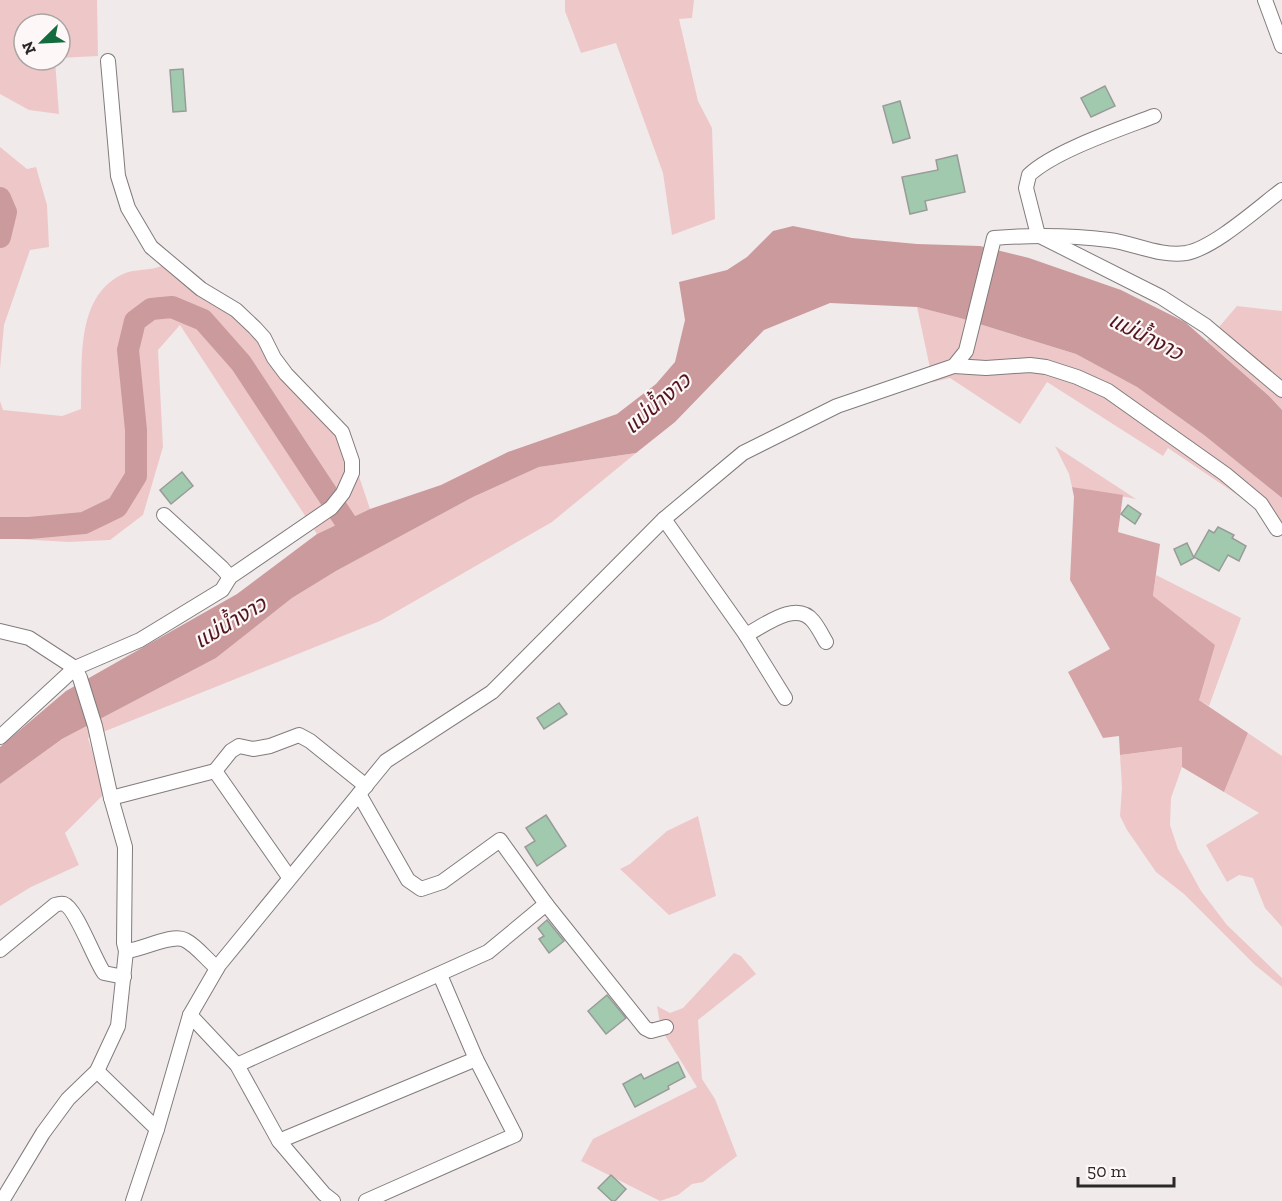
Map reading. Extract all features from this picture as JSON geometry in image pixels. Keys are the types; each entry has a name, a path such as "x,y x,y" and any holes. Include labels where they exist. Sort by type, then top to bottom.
{"street":[{"path":"1265,0 1282,46"},
{"path":"0,737 77,673 140,640 222,590 230,577 331,508 343,493 351,473 352,461 342,432 286,374 274,358 264,338 236,310 201,289 151,247 128,208 118,176 108,61"},
{"path":"1154,116 1094,140 1029,175 1026,188 1038,235 1161,297 1206,326 1282,390"},
{"path":"954,366 966,351 994,238 1038,235 1110,240 1159,252 1186,253 1210,243 1282,190"},
{"path":"133,1201 157,1129 190,1015 217,968 289,877 386,761 492,692 664,519 743,453 837,406 954,366 986,368 1030,365 1046,367 1077,377 1108,391 1252,496 1261,504 1277,529"},
{"path":"164,515 230,577"},
{"path":"664,519 746,635 785,699"},
{"path":"746,635 791,612 800,612 814,622 826,642"},
{"path":"0,631 29,638 77,673 95,726 125,847 124,943 126,951 118,1026 97,1071 68,1099 43,1133 2,1201"},
{"path":"111,798 214,771 231,751 239,746 253,749 270,746 299,735 310,741 362,790 408,880 421,889 442,882 500,840 546,904 645,1028 651,1030 666,1027"},
{"path":"214,771 289,877"},
{"path":"0,950 55,905 62,903 67,905 76,919 104,974 124,976"},
{"path":"237,1065 488,952 546,904"},
{"path":"126,951 136,951 176,937 186,940 217,968"},
{"path":"366,1201 515,1135 476,1059 440,975"},
{"path":"190,1015 237,1065 279,1141 324,1194 333,1201"},
{"path":"279,1141 476,1059"},
{"path":"97,1071 157,1129"}],"shaded area":[{"path":"0,0 97,0 98,56 72,57 72,12 12,12 12,72 56,72 59,114 29,110 0,94"},
{"path":"565,0 694,0 692,18 679,19 698,101 712,128 715,219 672,235 663,173 616,43 581,53 565,11"},
{"path":"0,147 27,169 36,167 47,205 49,247 30,250 4,325 0,369"},
{"path":"171,257 207,288 341,423 370,509 317,534 180,325 158,350 163,447 143,515 110,540 69,542 0,538 0,401 3,410 62,416 81,409 84,334 95,300 106,286 121,275 131,271 157,268"},
{"path":"1237,306 1282,311 1282,410 1207,341"},
{"path":"917,307 1076,354 1137,387 1204,435 1282,498 1282,525 1168,448 1163,456 1047,382 1020,424 950,378 933,382"},
{"path":"1055,446 1136,499 1072,487 1069,474"},
{"path":"636,453 552,522 380,621 88,738 105,793 65,833 79,865 31,887 0,906 0,784 62,739 216,658 292,598 336,571 473,497 539,467"},
{"path":"1072,487 1123,495 1118,532 1160,544 1153,596 1215,645 1199,700 1248,733 1224,792 1182,767 1182,747 1120,755 1119,736 1103,738 1068,672 1110,649 1070,580 1074,497"},
{"path":"1156,575 1241,618 1209,706 1199,700 1153,596"},
{"path":"1248,733 1282,756 1282,927 1265,908 1253,878 1239,875 1227,882 1206,845 1259,813 1224,792"},
{"path":"1182,747 1182,767 1171,798 1170,825 1178,849 1201,891 1227,925 1282,978 1282,987 1255,965 1184,894 1156,872 1120,816 1122,788 1120,755"},
{"path":"698,816 716,896 669,915 620,869 630,864 667,831"},
{"path":"734,953 741,956 756,974 698,1020 702,1079 715,1099 737,1156 703,1182 692,1184 678,1195 660,1201 581,1161 593,1139 697,1087 661,1029 657,1006 670,1013 683,1008"}],"water":[{"name":"แม่น้ำงาว","path":"793,226 852,238 917,244 980,246 1029,258 1121,290 1185,322 1282,410 1282,498 1204,435 1137,387 1076,354 917,307 830,303 764,330 675,422 636,453 539,467 473,497 336,571 292,598 216,658 62,739 0,784 0,747 66,691 237,594 317,534 370,509 441,485 508,452 617,414 656,384 675,362 685,320 679,282 727,270 747,257 773,231"}],"building":[{"path":"183,69 186,111 173,112 170,70"},
{"path":"1105,86 1115,106 1091,117 1081,98"},
{"path":"900,101 910,138 893,143 883,106"},
{"path":"957,155 965,192 925,201 927,210 910,214 902,177 938,170 936,160"},
{"path":"182,472 193,486 171,504 160,490"},
{"path":"1128,505 1141,514 1135,524 1121,514"},
{"path":"1218,527 1234,535 1232,538 1246,546 1239,561 1228,555 1219,571 1194,557 1209,530 1214,533"},
{"path":"1187,543 1194,558 1181,565 1174,549"},
{"path":"559,703 567,714 544,729 537,718"},
{"path":"546,815 566,846 537,866 525,847 535,841 526,828"},
{"path":"547,920 564,941 549,953 539,939 544,936 538,928"},
{"path":"607,995 626,1018 606,1034 588,1011"},
{"path":"678,1062 685,1077 668,1086 669,1089 635,1107 623,1084 641,1074 644,1079"},
{"path":"611,1175 626,1189 615,1201 612,1201 598,1188"}],"waterway":[{"path":"0,198 6,212 0,237"},
{"path":"0,528 84,523 117,507 136,476 136,430 128,350 135,321 151,309 172,307 203,320 241,363 357,539"}]}
